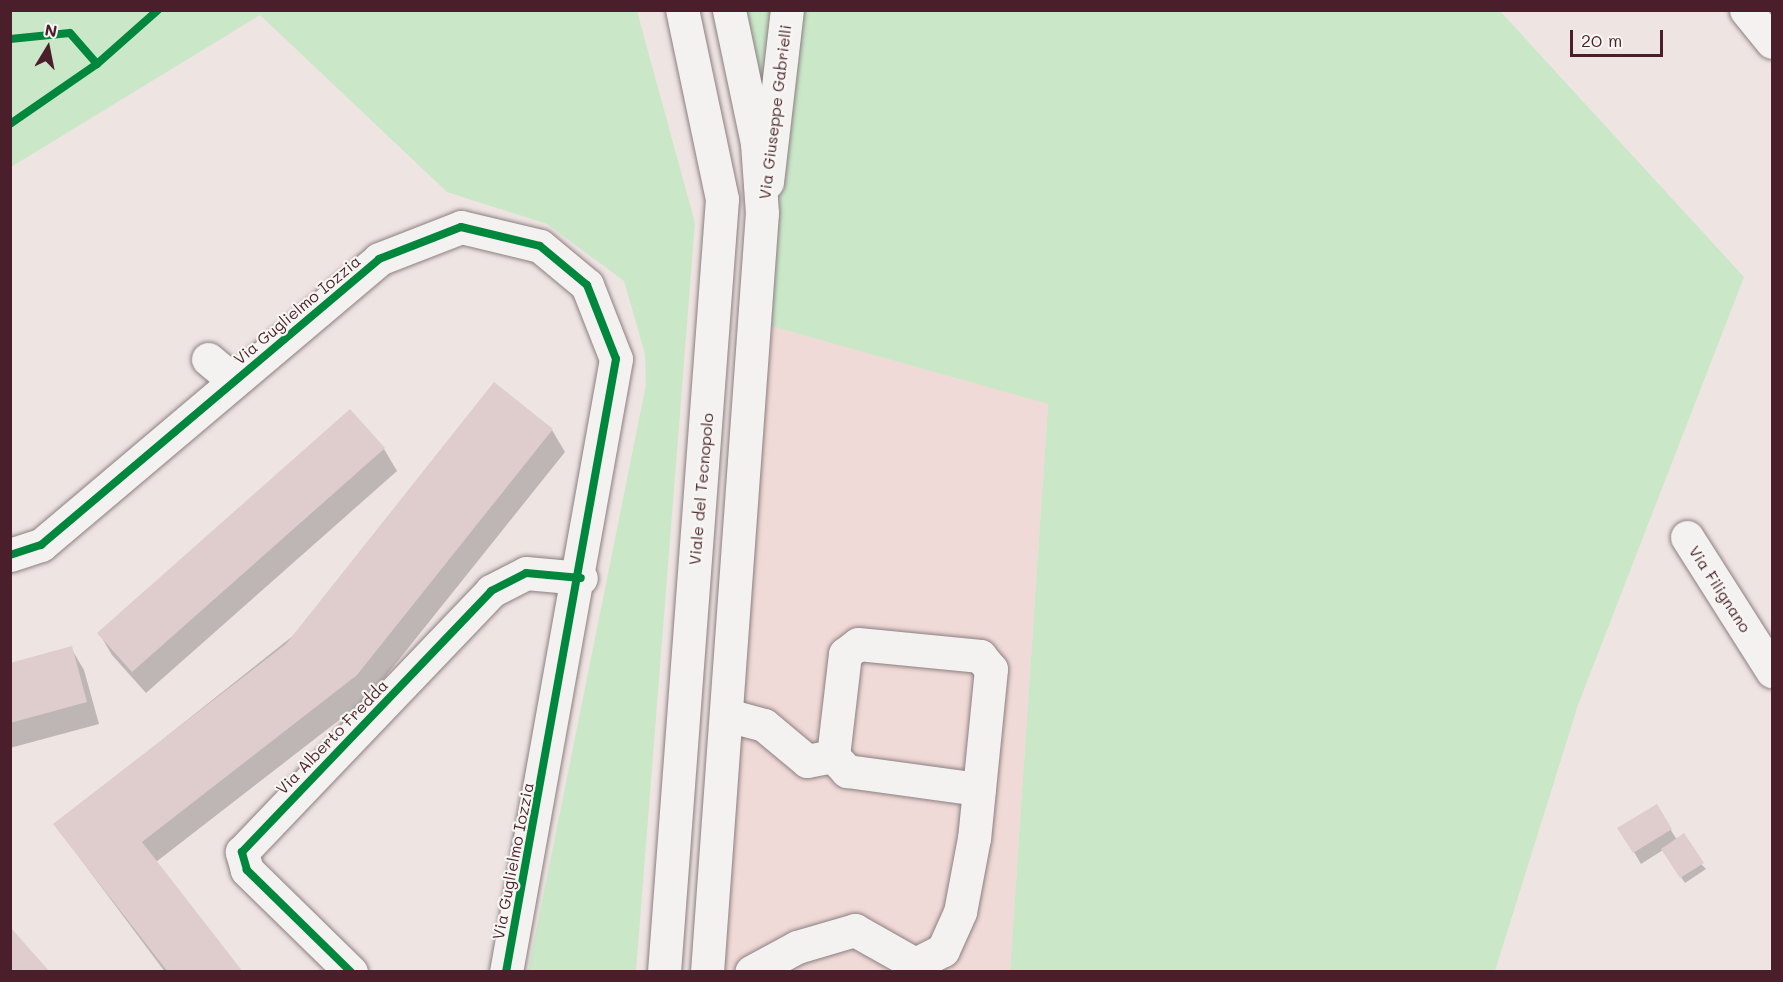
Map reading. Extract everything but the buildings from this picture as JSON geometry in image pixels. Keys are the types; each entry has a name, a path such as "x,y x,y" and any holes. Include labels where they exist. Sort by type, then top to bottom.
{"street":[{"name":"Viale del Tecnopolo","path":"664,972 722,199 682,10"},
{"path":"707,972 762,213 757,143 729,10"},
{"name":"Via Giuseppe Gabrielli","path":"762,213 788,10"},
{"path":"1746,10 1773,42"},
{"name":"Via Guglielmo Iozzia","path":"10,555 41,545 379,259 461,227 540,246 587,285 616,359 581,578 506,972"},
{"path":"208,359 234,381"},
{"name":"Via Filignano","path":"1687,537 1773,671"},
{"name":"Via Alberto Fredda","path":"351,972 247,870 242,852 491,591 526,573 581,578"},
{"path":"751,972 797,947 855,930 915,964 943,950 960,912 979,789 991,669 980,656 858,644 845,654 832,756"},
{"path":"727,715 764,726 807,761 832,756"},
{"path":"832,756 848,771 979,789"}],"shaded area":[{"path":"757,322 1048,403 1010,971 706,972"}],"green space":[{"path":"11,10 637,11 695,223 636,971 528,971 646,385 645,354 624,281 547,224 447,192 260,15 11,167"},
{"path":"724,11 1500,11 1744,277 1578,705 1495,971 1010,971 1048,404 757,322 762,213"}],"cycle path":[{"path":"10,124 97,64 158,10"},
{"path":"10,39 70,33 97,64"},
{"path":"10,555 41,545 379,259 461,227 540,246 587,285 616,359 506,972"},
{"path":"351,972 247,870 242,852 491,591 526,573 581,578"}]}
